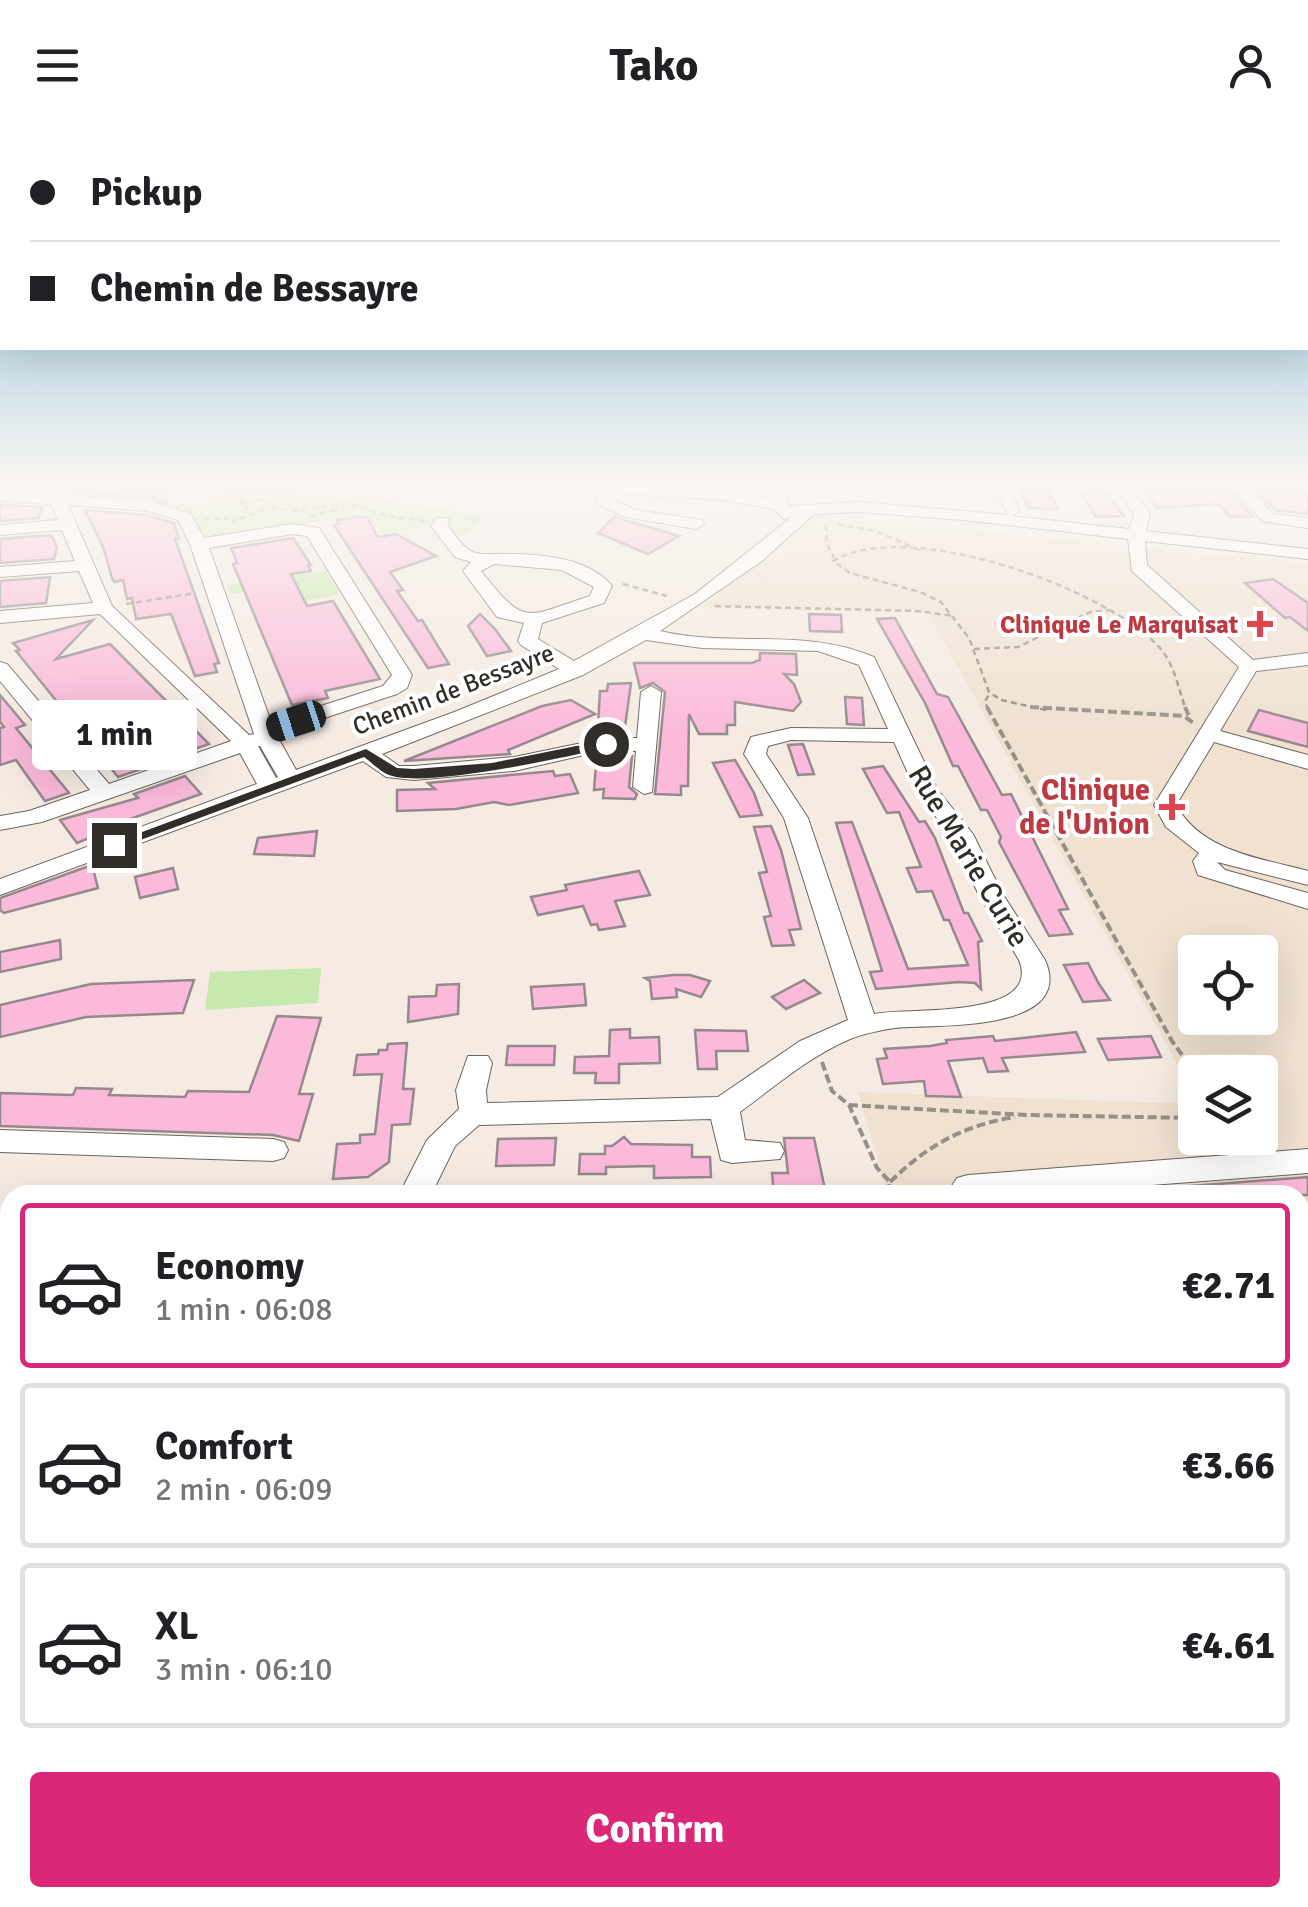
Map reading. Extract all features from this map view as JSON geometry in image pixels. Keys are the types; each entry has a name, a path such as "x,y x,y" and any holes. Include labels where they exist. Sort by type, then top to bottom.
{"street":[{"path":"0,572 62,567"},
{"path":"87,567 104,608 258,737"},
{"path":"208,567 258,737 280,784"},
{"path":"0,823 34,817 400,684 402,675 335,567"},
{"path":"476,567 472,572 504,613 534,620 598,598 604,586 586,570 567,567"},
{"name":"Chemin de Bessayre","path":"0,887 576,671 647,634 744,567"},
{"path":"1138,567 1249,666"},
{"path":"0,617 104,608"},
{"path":"534,620 528,641 576,671"},
{"name":"Rue Marie Curie","path":"647,634 673,642 824,646 851,652 868,661 927,791 962,834 990,893 1037,972 1031,993 1009,1008 982,1014 862,1024 810,1048 724,1108"},
{"path":"1308,658 1249,666 1201,733 1165,805 1172,824 1188,838 1214,850 1308,878"},
{"path":"1281,662 1308,681"},
{"path":"0,668 104,792"},
{"path":"644,787 651,692"},
{"path":"1201,733 1308,762"},
{"path":"862,1024 796,818 755,754 759,742 790,734 899,736"},
{"path":"366,752 394,772 414,773 503,765 603,744 647,744"},
{"path":"1214,850 1205,861 1207,870 1216,875 1308,900"},
{"path":"474,1114 471,1090 478,1064"},
{"path":"420,1185 444,1136 458,1121 474,1114 724,1108 732,1152 769,1152"},
{"path":"0,1140 273,1150"},
{"path":"987,1185 1308,1161"}],"path":[{"path":"837,567 935,598 954,616 974,648 990,694"},
{"path":"1001,567 1028,572 1114,610 1159,646 1171,662 1190,718 1201,733"},
{"path":"604,586 626,584 693,604 917,611 954,616"},
{"path":"104,608 216,590"},
{"path":"974,648 1018,647 1090,612 1114,610"},
{"path":"1134,628 1196,620"},
{"path":"990,694 1050,710 1190,718"},
{"path":"990,694 985,701 992,719 1011,744 1182,1055"},
{"path":"810,1048 820,1057 832,1092 849,1105 870,1154 890,1182"},
{"path":"849,1105 1026,1115 1178,1118"},
{"path":"890,1185 945,1134 978,1123 1026,1115"}],"shaded area":[{"name":"Clinique de l'Union","path":"754,567 1308,567 1308,1185 885,1185 858,1092 1178,1103 1178,1155 1278,1155 1278,1055 1178,1055 1178,1065 928,613 699,608"}],"green space":[{"path":"326,571 340,594 290,604 281,586 230,594 226,585"},
{"path":"321,968 318,1003 205,1010 210,972"}],"building":[{"path":"109,567 185,567 219,663 214,664 217,672 195,676 171,614 136,619 123,580 114,582"},
{"path":"234,567 309,567 311,571 291,574 307,606 333,601 380,679 325,691 328,698 292,705"},
{"path":"362,567 405,567 390,572 403,590 397,591 418,621 422,620 449,664 428,668"},
{"path":"50,577 46,603 0,607 0,581"},
{"path":"1273,579 1308,603 1308,631 1290,617 1285,618 1245,583"},
{"path":"480,614 511,651 487,656 468,626"},
{"path":"809,614 841,615 842,632 810,631"},
{"path":"895,618 937,694 948,697 1002,795 1011,794 1068,909 1059,910 1072,934 1049,936 999,842 1001,837 987,810 981,810 958,766 953,766 925,703 877,619"},
{"path":"93,620 56,659 110,644 209,744 178,755 138,712 105,723 136,758 161,749 170,759 118,777 13,643"},
{"path":"760,653 796,654 797,675 784,674 794,684 801,702 793,711 735,702 735,725 727,725 727,734 699,734 689,714 688,786 681,786 681,795 655,794 665,692 653,683 640,688 634,663 752,663 760,660"},
{"path":"631,683 624,734 606,734 606,725 598,725 600,691 607,691 608,684"},
{"path":"0,695 25,725 16,728 69,793 45,801 16,760 0,765 0,728 4,727 0,722"},
{"path":"845,697 862,698 864,725 847,724"},
{"path":"571,700 595,714 508,750 510,754 404,761 542,706"},
{"path":"1259,710 1308,723 1308,747 1248,731"},
{"path":"803,744 814,774 798,775 788,745"},
{"path":"605,754 632,756 629,787 637,794 635,799 603,798 604,789 594,790 596,765 604,765"},
{"path":"735,760 762,815 740,817 713,763"},
{"path":"883,766 919,822 925,821 935,838 964,913 968,913 982,941 978,942 981,989 975,983 959,982 876,989 870,972 882,971 836,823 852,822 908,969 968,965 932,891 917,892 907,868 921,867 899,812 887,813 863,769"},
{"path":"553,771 555,776 570,774 578,793 509,805 494,802 456,809 397,811 397,790 435,789 428,783"},
{"path":"185,776 201,794 102,829 104,832 77,843 60,820 138,798 134,794"},
{"path":"771,826 801,929 789,930 794,945 772,946 764,917 771,916 759,873 767,872 754,827"},
{"path":"317,831 314,856 254,854 258,838"},
{"path":"92,865 98,888 4,913 0,910 0,898"},
{"path":"173,868 178,889 140,898 135,877"},
{"path":"639,871 650,895 615,901 625,926 599,930 597,924 591,925 583,906 538,915 531,897 567,890 565,885"},
{"path":"60,940 61,959 0,972 0,952"},
{"path":"1088,963 1110,1000 1083,1002 1064,965"},
{"path":"673,975 710,981 701,997 676,989 677,997 652,999 650,981 645,978"},
{"path":"194,980 183,1013 86,1017 0,1037 0,1005 91,984"},
{"path":"804,980 820,993 786,1009 772,997"},
{"path":"459,984 458,1014 408,1022 409,997 436,996 437,985"},
{"path":"584,984 586,1005 533,1009 531,987"},
{"path":"277,1016 321,1018 299,1094 313,1094 299,1141 273,1135 0,1126 0,1093 73,1095 76,1088 112,1089 109,1095 185,1097 188,1091 249,1092"},
{"path":"630,1029 630,1038 659,1037 660,1063 619,1064 619,1083 595,1083 596,1073 574,1073 575,1057 609,1056 610,1030"},
{"path":"695,1030 746,1031 748,1051 716,1051 717,1069 698,1069"},
{"path":"1076,1032 1085,1052 1002,1058 1008,1071 988,1072 983,1058 948,1061 961,1097 926,1096 924,1081 883,1084 877,1059 887,1058 884,1049 930,1046 947,1043 946,1040 993,1036 995,1041"},
{"path":"1151,1036 1161,1057 1108,1060 1098,1039"},
{"path":"407,1043 403,1089 414,1089 410,1124 392,1125 389,1162 368,1177 333,1179 337,1144 360,1143 360,1135 375,1134 382,1074 354,1075 357,1055 378,1054 379,1050 387,1050 388,1044"},
{"path":"508,1046 555,1046 554,1065 506,1065"},
{"path":"624,1137 631,1144 692,1145 692,1157 710,1157 711,1177 654,1178 654,1166 606,1167 606,1174 579,1174 580,1154 605,1154 605,1146"},
{"path":"556,1138 554,1165 496,1166 498,1139"},
{"path":"784,1138 814,1138 824,1185 773,1185 772,1173 788,1173"},
{"path":"1308,1177 1308,1185 1204,1185"}],"place":[{"name":"Clinique Le Marquisat","path":"1260,624"},
{"name":"Clinique de l'Union","path":"1172,807"}],"route":[{"path":"114,845 366,752 394,772 414,773 492,767 606,744"}]}
